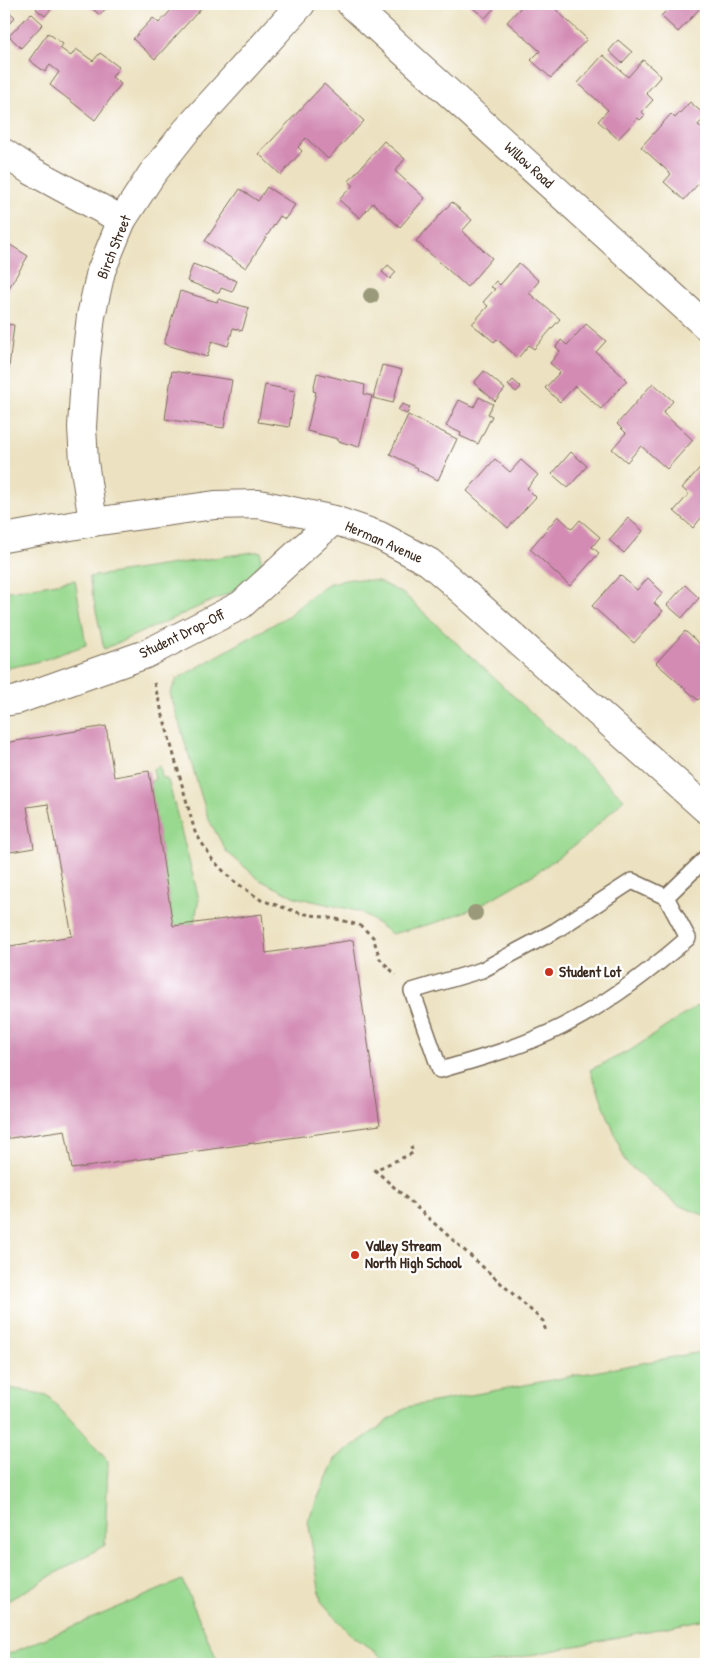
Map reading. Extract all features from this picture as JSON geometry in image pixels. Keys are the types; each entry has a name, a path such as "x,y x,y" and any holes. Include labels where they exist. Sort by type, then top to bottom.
{"street":[{"name":"Birch Street","path":"93,522 84,462 82,427 86,359 91,316 102,271 122,220 152,174 186,131 301,4"},
{"name":"Willow Road","path":"351,4 706,326"},
{"path":"4,153 30,170 122,220"},
{"name":"Herman Avenue","path":"4,538 93,522 215,505 259,504 334,520 380,536 429,562 706,809"},
{"name":"Student Drop-Off","path":"4,702 17,700 146,654 241,605 334,520"}],"lane":[{"path":"666,897 706,858"},
{"path":"632,882 666,897 688,938 664,959 612,998 562,1027 501,1052 440,1070 412,991 482,970 555,931 632,882"}],"path":[{"path":"146,654 195,832 212,859 231,879 261,900 300,913 341,920 361,926 373,937 380,959 412,991"},
{"path":"411,1146 413,1153 375,1170 543,1322 546,1332"}],"green space":[{"path":"261,552 261,571 243,587 104,649 89,577"},
{"path":"351,579 378,581 405,595 624,799 582,840 536,873 479,906 438,922 392,934 361,912 295,897 260,880 226,851 208,818 170,693 177,679 288,616 317,591 330,583"},
{"path":"75,580 86,645 40,661 4,669 4,592"},
{"path":"160,766 162,777 168,780 199,899 194,923 173,926 150,782 155,779 153,769"},
{"path":"706,1000 706,1216 678,1205 626,1163 590,1070 631,1050"},
{"path":"706,1351 706,1619 488,1664 402,1664 386,1660 349,1633 321,1601 308,1520 335,1459 407,1407"},
{"path":"4,1387 47,1395 108,1461 105,1545 4,1603"},
{"path":"182,1580 219,1664 4,1664 4,1656"}],"building":[{"path":"41,4 52,4 54,6 45,16 36,9"},
{"path":"91,4 105,4 108,6 100,15 89,6"},
{"path":"177,4 205,4 155,59 133,39 153,18 159,23"},
{"path":"468,4 498,4 485,18"},
{"path":"524,4 550,4 587,39 551,78 531,60 540,51 507,22"},
{"path":"673,4 706,4 706,8 703,5 678,32 661,16"},
{"path":"4,7 15,17 4,30"},
{"path":"31,13 43,24 21,48 9,36"},
{"path":"48,33 63,44 60,48 71,56 76,49 93,61 100,53 119,67 112,77 121,84 95,120 50,85 59,72 50,65 45,72 29,60"},
{"path":"618,40 632,52 622,63 609,51"},
{"path":"603,55 628,77 643,60 661,76 646,93 653,100 642,112 645,115 640,120 638,118 618,139 598,121 608,110 578,83"},
{"path":"324,84 364,121 328,159 306,138 298,147 302,151 281,175 259,154"},
{"path":"690,102 706,116 698,125 704,129 706,126 706,175 684,200 664,182 671,174 641,147 671,114 675,118"},
{"path":"384,141 405,159 395,171 425,198 400,227 373,203 360,218 339,200 353,185 349,181"},
{"path":"267,187 295,205 285,219 280,216 246,268 205,241 240,189 258,201"},
{"path":"452,202 472,220 462,231 492,258 467,287 416,241"},
{"path":"4,241 28,256 6,293 4,291"},
{"path":"519,263 539,281 529,293 560,319 534,349 529,345 518,358 497,339 494,342 472,324 488,306 483,302 495,289 491,287 496,281 500,285"},
{"path":"193,264 237,281 232,292 221,288 219,293 187,281"},
{"path":"388,265 396,272 390,279 382,272"},
{"path":"180,291 217,302 218,299 249,308 242,331 233,328 228,346 212,341 207,357 164,344"},
{"path":"4,324 14,325 7,384 4,384"},
{"path":"586,324 606,341 596,352 627,380 601,409 575,386 560,402 545,388 560,372 550,363 560,351 556,347 561,340 567,345"},
{"path":"382,365 402,370 393,403 373,398"},
{"path":"172,371 232,380 224,428 165,419"},
{"path":"484,371 505,389 495,401 474,383"},
{"path":"317,373 365,385 364,394 372,396 359,447 307,431 316,392 313,391"},
{"path":"513,380 521,387 516,392 508,385"},
{"path":"653,383 673,401 663,413 693,440 667,469 641,446 627,462 612,449 626,433 617,424"},
{"path":"265,385 295,391 289,427 258,422"},
{"path":"479,397 493,404 488,414 492,416 478,444 460,436 461,433 446,426 459,400 474,407"},
{"path":"402,404 410,407 407,414 398,410"},
{"path":"408,415 457,439 438,480 390,454"},
{"path":"571,452 587,466 568,488 552,474"},
{"path":"495,459 510,472 521,460 538,475 527,488 536,497 508,528 467,491"},
{"path":"706,461 706,512 693,528 674,511 689,494 682,488"},
{"path":"558,516 572,529 580,520 600,537 592,547 599,553 570,586 530,549"},
{"path":"628,518 643,531 624,553 609,540"},
{"path":"620,575 637,590 648,578 663,593 654,603 663,611 634,643 592,606"},
{"path":"685,585 699,598 682,618 667,605"},
{"path":"685,631 700,644 706,638 706,692 698,700 656,663"},
{"path":"106,726 114,777 149,771 173,926 262,914 266,953 353,940 380,1125 72,1169 65,1130 4,1139 4,947 72,936 48,804 27,807 34,848 4,853 4,743"}],"place":[{"name":"Student Lot","path":"549,972"},
{"name":"Valley Stream North High School","path":"355,1255"}]}
